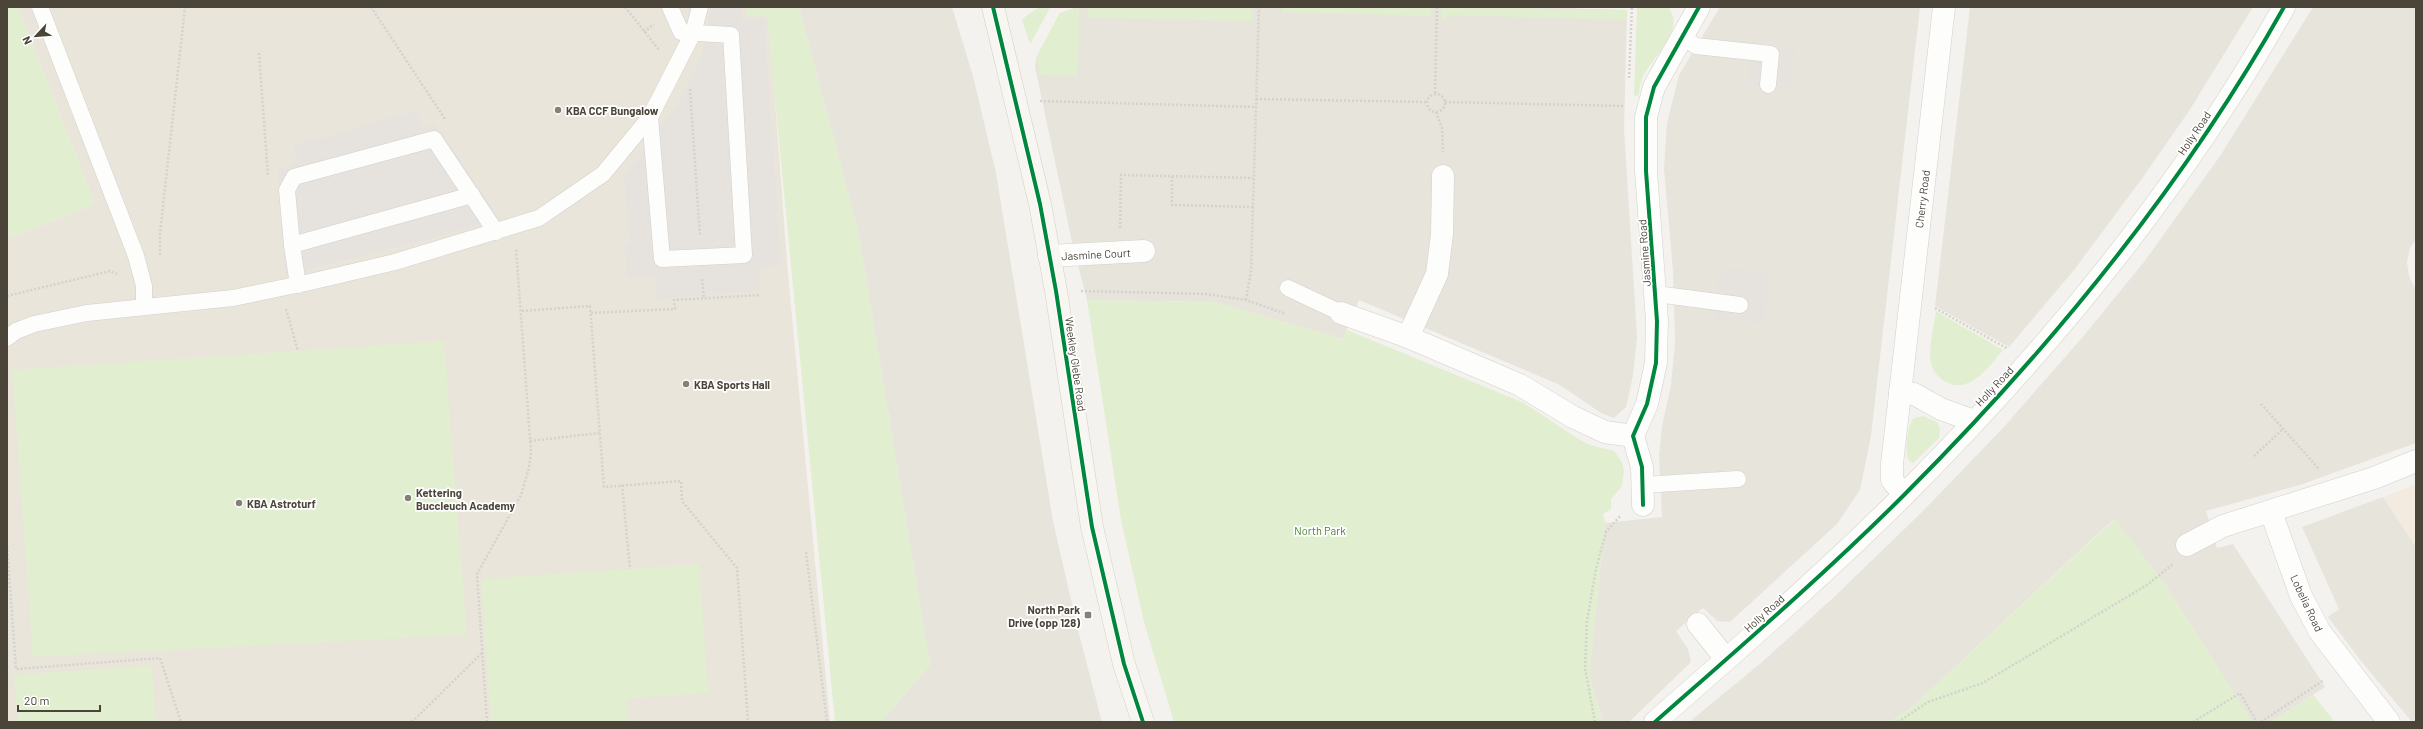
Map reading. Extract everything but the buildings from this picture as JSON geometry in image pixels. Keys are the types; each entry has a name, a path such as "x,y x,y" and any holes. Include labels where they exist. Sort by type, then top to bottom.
{"street":[{"name":"Weekley Glebe Road","path":"993,7 1018,106 1049,256 1092,527 1124,664 1143,722"},
{"name":"Cherry Road","path":"1904,495 1892,480 1900,392 1944,7"},
{"name":"Holly Road","path":"1655,722 1782,610 1904,495 2056,331 2134,233 2201,141 2284,7"},
{"name":"Jasmine Road","path":"1633,436 1647,404 1656,364 1656,294 1646,171 1646,117 1654,87 1696,9"},
{"path":"1408,337 1437,274 1442,234 1443,176"},
{"name":"Jasmine Court","path":"1049,256 1144,251"},
{"path":"1341,312 1408,337 1520,385 1573,417 1605,432 1633,436 1642,467 1642,495"},
{"path":"1900,392 1914,394 1941,409 1974,421"},
{"path":"2187,545 2223,526 2337,490 2416,461"},
{"name":"Lobelia Road","path":"2271,512 2301,596 2320,632 2389,722"},
{"path":"1698,624 1726,659"}],"lane":[{"path":"40,7 136,256 144,286 144,306"},
{"path":"650,117 662,258 744,255 731,35 681,32 670,7"},
{"path":"7,338 16,331 34,324 87,313 233,298 298,285 395,262 539,218 603,174 650,117 693,33 700,7"},
{"path":"1682,37 1696,46 1771,54 1768,85"},
{"path":"298,285 292,245 288,190 294,177 434,139 496,232"},
{"path":"292,245 472,195"},
{"path":"1288,288 1341,312"},
{"path":"1656,294 1740,306"},
{"path":"1642,495 1738,479"}],"path":[{"path":"160,256 160,234 185,7"},
{"path":"371,7 447,123"},
{"path":"625,7 662,54"},
{"path":"1246,300 1251,271 1259,7"},
{"path":"1435,93 1437,7"},
{"path":"1628,84 1632,7"},
{"path":"259,53 268,179"},
{"path":"686,84 690,89 704,298"},
{"path":"1436,112 1445,106 1445,102 1442,95 1435,93 1429,96 1426,102 1428,108 1436,112 1442,128 1443,176"},
{"path":"1256,99 1426,102"},
{"path":"1038,101 1256,107"},
{"path":"1445,102 1649,107"},
{"path":"1119,252 1121,175 1253,178"},
{"path":"1172,176 1172,205 1253,207"},
{"path":"487,722 477,574 521,495 529,468 530,441 516,243"},
{"path":"7,296 110,271 121,276"},
{"path":"1074,291 1206,294 1246,300 1291,315"},
{"path":"591,313 675,309 674,300 760,294"},
{"path":"285,306 298,351"},
{"path":"522,311 590,306 604,487 681,481 682,501 738,568 748,722"},
{"path":"1931,306 2012,351"},
{"path":"2261,404 2337,490"},
{"path":"2254,456 2283,429"},
{"path":"530,441 600,433"},
{"path":"622,485 630,569"},
{"path":"1595,722 1585,668 1587,621 1596,570 1606,532 1642,495"},
{"path":"1898,722 1928,702 1984,683 2147,585 2182,557 2187,545"},
{"path":"7,546 16,668 160,658 181,722"},
{"path":"806,552 827,722"},
{"path":"412,722 482,653"},
{"path":"2261,722 2345,666"},
{"path":"2193,722 2240,694 2257,722"}],"shaded area":[{"name":"Kettering Buccleuch Academy","path":"18,7 768,7 788,274 830,722 7,722 7,239 95,204"},
{"path":"711,7 741,7 742,20 764,18 781,265 759,267 760,291 656,299 655,275 628,278 624,244 630,244 624,177 679,103 702,55"},
{"path":"799,7 952,7 973,76 996,173 1053,521 1078,630 1102,722 881,722 930,665 858,231"},
{"path":"1078,7 1524,7 1627,10 1624,129 1637,337 1633,376 1626,407 1614,418 1601,413 1560,385 1359,300 1343,339 1215,302 1087,300 1072,242 1035,67 1036,58 1060,13"},
{"path":"1720,7 1920,7 1871,436 1860,490 1837,524 1730,622 1717,621 1703,608 1676,631 1688,649 1691,662 1629,722 1603,722 1589,675 1605,523 1662,517 1659,456 1662,426 1671,385 1675,343 1673,271 1664,169 1667,123 1679,75"},
{"path":"1970,7 2253,7 2189,111 2141,180 2074,270 2009,347 1935,306"},
{"path":"2313,7 2416,7 2416,240 2410,248 2407,262 2409,276 2416,290 2416,443 2300,485 2206,511 2217,548 2233,544 2325,687 2271,722 2252,722 2165,584 2114,519 1912,707 1890,722 1689,722 1761,663 1833,598 1923,511 2002,429 2081,339 2144,262 2220,156"},
{"path":"1751,44 1795,49 1791,91 1747,85"},
{"path":"415,111 422,128 435,124 498,217 478,226 308,270 285,273 278,169 298,163 293,146"},
{"path":"1731,268 1770,273 1764,324 1714,319 1718,280"},
{"path":"2416,484 2416,547 2383,497"},
{"path":"2383,497 2416,547 2416,722 2412,722 2361,661 2328,617 2339,609 2302,527"}],"green space":[{"path":"7,7 18,7 95,204 7,239"},
{"path":"746,7 799,7 858,231 930,665 881,722 835,722 767,16 747,15"},
{"path":"1040,7 1050,8 1030,44 1022,20"},
{"path":"1079,7 1078,76 1040,75 1036,58 1060,13"},
{"path":"1087,7 1252,7 1252,21 1088,18"},
{"path":"1282,7 1431,7 1431,16 1282,12"},
{"path":"1441,7 1627,10 1626,20 1447,15 1446,20 1441,20"},
{"path":"1637,7 1668,7 1673,15 1673,24 1667,41 1644,75 1639,94 1634,97"},
{"name":"North Park","path":"1087,300 1215,302 1343,339 1347,330 1524,403 1590,445 1614,451 1622,462 1624,471 1622,486 1611,499 1611,509 1603,514 1605,523 1589,675 1603,722 1174,722 1144,622 1121,520"},
{"path":"1936,311 2003,350 1986,370 1971,382 1963,385 1955,385 1946,382 1933,369 1930,352"},
{"name":"KBA Astroturf","path":"444,341 467,635 33,657 12,370"},
{"path":"1923,416 1937,422 1940,428 1939,438 1913,463 1909,461 1907,457 1908,432 1914,418"},
{"path":"2115,519 2165,584 2252,722 1890,722 1912,707"},
{"path":"699,564 708,693 627,699 629,722 491,722 481,579"},
{"path":"152,665 156,722 18,722 14,675"},
{"path":"2313,695 2335,722 2271,722"}],"cycle path":[{"path":"993,7 1040,204 1056,291 1092,527 1124,664 1143,722"},
{"path":"1643,505 1642,467 1633,436 1647,404 1656,363 1657,321 1646,171 1646,117 1654,87 1699,7"},
{"path":"1655,722 1781,611 1874,525 1958,440 2010,383 2061,324 2158,202 2245,74 2284,7"}],"place":[{"name":"KBA CCF Bungalow","path":"558,110"},
{"name":"KBA Sports Hall","path":"686,384"},
{"name":"Kettering Buccleuch Academy","path":"408,498"},
{"name":"KBA Astroturf","path":"239,503"},
{"name":"North Park Drive (opp 128)","path":"1088,615"}]}
